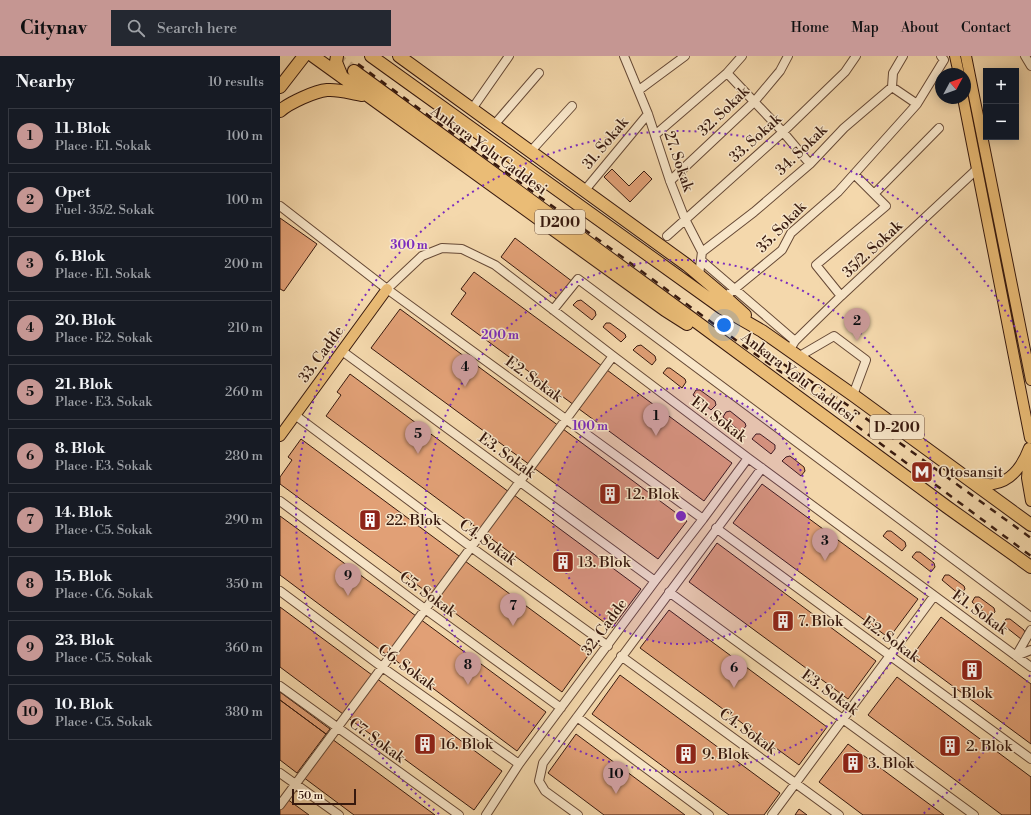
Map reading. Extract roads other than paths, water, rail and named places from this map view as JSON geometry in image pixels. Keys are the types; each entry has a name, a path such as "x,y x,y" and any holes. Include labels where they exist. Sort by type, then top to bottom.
{"highway":[{"path":"280,87 304,56"},
{"path":"313,56 665,310 766,373"},
{"path":"323,56 342,78"},
{"path":"337,56 336,62 342,78"},
{"name":"Ankara Yolu Caddesi","path":"371,56 722,308 794,350 1031,525"},
{"path":"399,56 699,275 730,293 762,331"},
{"path":"410,56 427,76"},
{"name":"Ankara Yolu Caddesi","path":"354,71 947,507 1031,567"},
{"path":"280,111 286,106 326,90 343,91 367,96"}],"main road":[{"path":"955,56 958,68"},
{"path":"966,56 1031,380"},
{"path":"964,104 1030,442 1027,478 1031,501"},
{"name":"33. Cadde","path":"281,431 295,415 387,289"},
{"path":"970,481 992,484 1006,479 1018,470 1024,460 1030,442"}],"street":[{"path":"472,109 509,56"},
{"name":"27. Sokak","path":"624,56 656,135 670,181 685,219 702,252 699,275"},
{"path":"639,90 685,56"},
{"path":"656,135 727,73 742,56"},
{"name":"32. Sokak","path":"670,181 754,102 780,71 788,56"},
{"name":"33. Sokak","path":"667,236 783,132 846,72 856,56"},
{"path":"903,56 893,73 892,87 918,104"},
{"name":"35. Sokak","path":"730,293 782,250 791,233 838,192 918,104 944,60 941,56"},
{"path":"1025,56 1031,66"},
{"path":"494,124 539,73"},
{"path":"727,73 783,132 810,164"},
{"name":"34. Sokak","path":"702,252 754,212 810,164 844,128 892,87"},
{"path":"531,151 572,106"},
{"name":"31. Sokak","path":"584,190 648,114"},
{"path":"874,194 938,128"},
{"name":"35/2. Sokak","path":"794,350 841,296 976,170"},
{"path":"841,296 816,265 886,206 854,174"},
{"name":"E2. Sokak","path":"280,206 387,289 703,519"},
{"name":"E1. Sokak","path":"387,289 422,256 442,248 462,249 495,265 748,458 1031,667"},
{"path":"702,261 730,293 794,350 834,336 866,360 853,395"},
{"path":"553,310 578,279 1031,617"},
{"name":"E3. Sokak","path":"342,351 655,581"},
{"path":"280,805 613,356"},
{"name":"C4. Sokak","path":"295,415 471,547 608,646"},
{"name":"32. Cadde","path":"486,815 519,764 748,458"},
{"name":"32. Cadde","path":"578,815 545,791 539,781 543,763 762,468"},
{"name":"C5. Sokak","path":"280,501 561,708"},
{"name":"E2. Sokak","path":"716,528 1031,759"},
{"name":"C6. Sokak","path":"280,591 382,667 519,764"},
{"name":"E3. Sokak","path":"670,592 974,815"},
{"path":"772,815 934,596"},
{"path":"1016,656 1031,630"},
{"path":"1016,656 1031,650"},
{"name":"C4. Sokak","path":"621,656 839,815"},
{"name":"C7. Sokak","path":"280,686 459,815"},
{"path":"577,717 709,815"},
{"path":"280,773 338,815"}],"tunnel":[{"path":"333,56 354,71"}],"railway":[{"path":"358,64 748,349 834,409 1031,556"},
{"path":"748,342 839,399 1031,538"}],"place":[{"name":"Opet","path":"857,341"},
{"name":"20. Blok","path":"465,387"},
{"name":"11. Blok","path":"656,436"},
{"name":"21. Blok","path":"418,454"},
{"name":"Otosansit","path":"922,472"},
{"name":"12. Blok","path":"610,494"},
{"name":"22. Blok","path":"370,520"},
{"name":"6. Blok","path":"825,561"},
{"name":"13. Blok","path":"563,562"},
{"name":"23. Blok","path":"348,596"},
{"name":"7. Blok","path":"783,621"},
{"name":"14. Blok","path":"513,626"},
{"name":"1 Blok","path":"972,670"},
{"name":"15. Blok","path":"468,685"},
{"name":"8. Blok","path":"734,688"},
{"name":"16. Blok","path":"425,744"},
{"name":"2. Blok","path":"950,746"},
{"name":"9. Blok","path":"686,754"},
{"name":"3. Blok","path":"853,763"},
{"name":"10. Blok","path":"616,794"}]}
